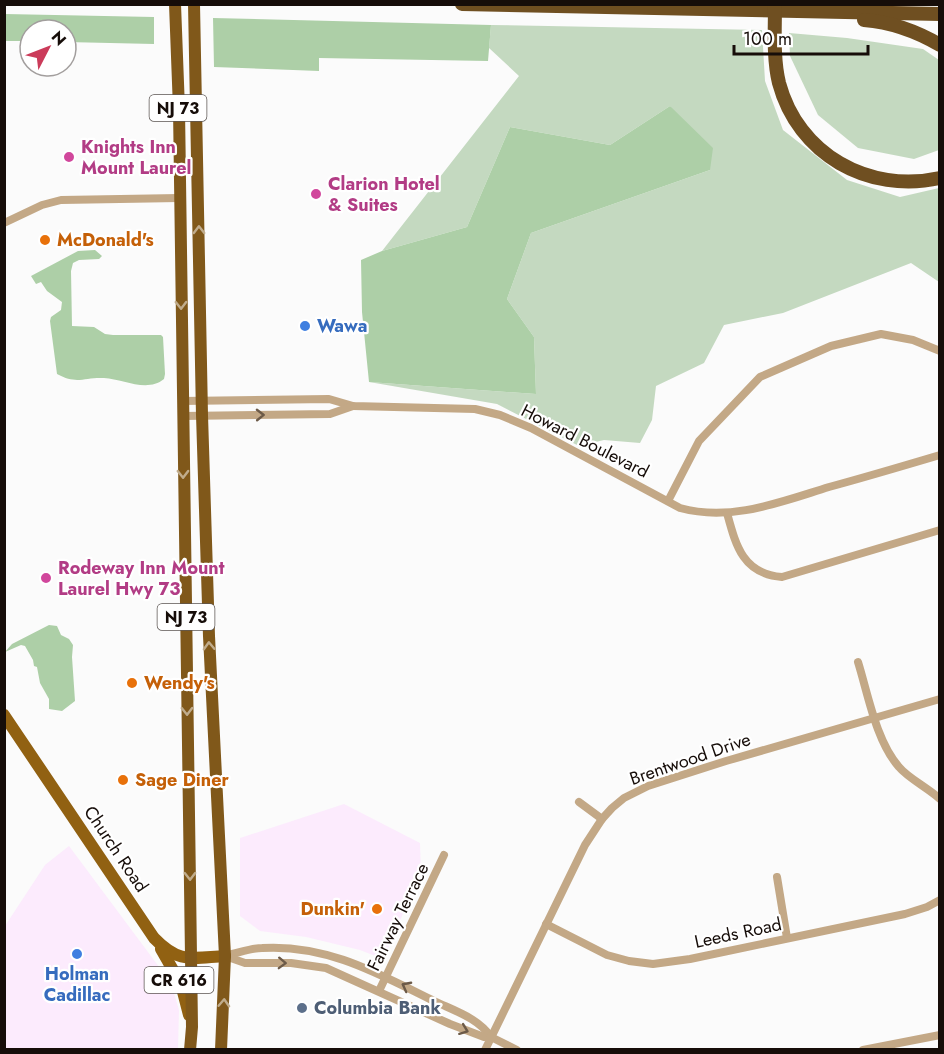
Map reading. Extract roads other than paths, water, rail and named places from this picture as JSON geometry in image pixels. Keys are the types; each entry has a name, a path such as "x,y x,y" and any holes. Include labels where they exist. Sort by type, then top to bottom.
{"highway":[{"name":"NJ 73","path":"175,4 192,1027 190,1050"},
{"name":"NJ 73","path":"194,4 201,401 212,731 225,956 221,1050"},
{"path":"462,4 939,14"},
{"path":"775,4 778,35 792,96 810,127 829,147 852,161 887,172 912,173 939,167"},
{"path":"782,4 776,69 786,104 805,135 823,153 850,170 878,179 901,182 939,178"},
{"path":"707,10 727,16 828,17 869,20 908,30 939,45"}],"main road":[{"name":"Church Road","path":"4,715 154,938 174,955 191,958 225,956"},
{"name":"CR 616","path":"154,938 181,984 192,1027"}],"street":[{"path":"4,224 54,201 179,198"},
{"path":"668,501 699,441 760,377 831,346 881,334 913,340 939,351"},
{"name":"Howard Boulevard","path":"182,401 329,399 353,406 475,409 500,415 531,428 680,508 699,513 752,510 939,455"},
{"name":"Howard Boulevard","path":"183,416 330,414 353,406"},
{"path":"728,513 734,541 752,568 771,576 782,577 939,530"},
{"path":"858,662 885,746 901,770 939,799"},
{"name":"Brentwood Drive","path":"485,1050 585,845 602,819 624,798 648,786 726,761 939,699"},
{"path":"579,802 602,819"},
{"name":"Fairway Terrace","path":"379,991 444,855"},
{"path":"777,877 787,938"},
{"name":"Leeds Road","path":"546,924 608,955 653,964 678,961 905,914 927,907 939,900"},
{"path":"225,956 260,948 296,948 335,956 386,976 475,1021 484,1027 491,1037"},
{"path":"225,956 245,963 291,963 326,968 462,1029 484,1037 491,1037 518,1050"},
{"path":"863,1050 939,1035"}],"place":[{"name":"Knights Inn Mount Laurel","path":"69,157"},
{"name":"Clarion Hotel & Suites","path":"316,194"},
{"name":"McDonald's","path":"45,240"},
{"name":"Wawa","path":"305,326"},
{"name":"Rodeway Inn Mount Laurel Hwy 73","path":"46,578"},
{"name":"Wendy's","path":"132,683"},
{"name":"Sage Diner","path":"123,780"},
{"name":"Dunkin'","path":"377,909"},
{"name":"Holman Cadillac","path":"77,954"},
{"name":"Columbia Bank","path":"302,1008"}]}
